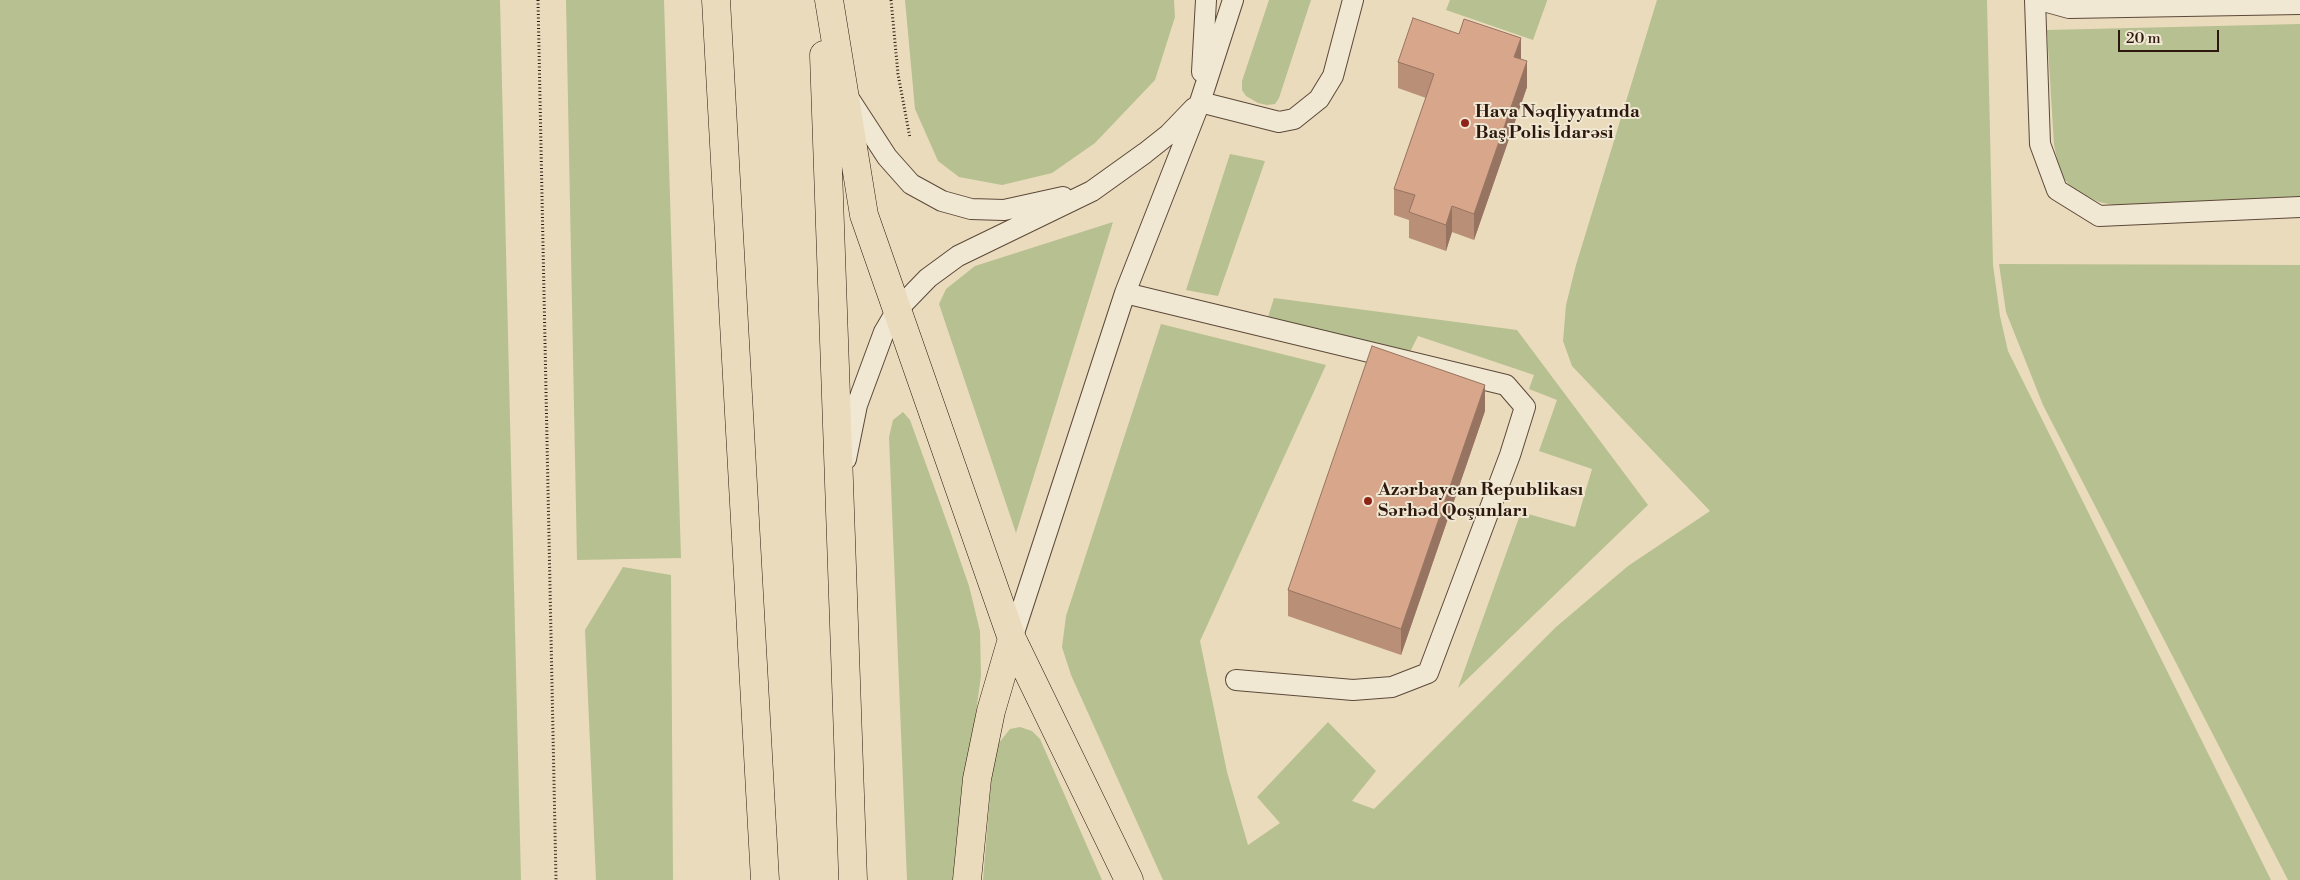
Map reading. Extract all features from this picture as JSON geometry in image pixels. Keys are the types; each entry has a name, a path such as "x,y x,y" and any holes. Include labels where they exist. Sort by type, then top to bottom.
{"highway":[{"path":"716,0 765,880"},
{"path":"822,0 853,880"},
{"path":"829,0 864,215 1012,639 1129,880"},
{"path":"967,880 977,779 991,711 1012,639"}],"lane":[{"path":"840,493 857,405 884,332 897,310 928,278 958,256 1092,191 1118,174 1169,134 1200,102 1206,0"},
{"path":"1012,639 1125,293 1200,102 1233,0"},
{"path":"1200,102 1278,122 1294,119 1319,99 1333,76 1353,0"},
{"path":"2035,0 2040,144 2057,190 2099,216 2300,207"},
{"path":"2040,0 2069,8 2300,4"},
{"path":"845,91 887,157 911,184 942,200 971,209 1004,210 1092,191"},
{"path":"1125,293 1506,385 1525,407 1510,455 1428,674 1392,687 1353,690 1236,680"}],"path":[{"path":"538,0 556,880"},
{"path":"892,0 898,74 910,139"}],"green space":[{"path":"0,0 500,0 521,880 0,880"},
{"path":"566,0 664,0 681,558 577,560"},
{"path":"905,0 1174,0 1175,17 1155,80 1095,143 1052,173 1002,185 959,177 938,161 915,109"},
{"path":"1269,0 1311,0 1279,98 1275,104 1267,105 1258,103 1246,96 1242,90 1242,81"},
{"path":"1450,0 1547,1 1533,40 1446,10"},
{"path":"1657,0 1987,0 1993,265 2000,316 2008,351 2271,880 1163,880 1071,675 1062,647 1066,616 1161,324 1326,365 1200,641 1227,772 1248,845 1280,823 1257,797 1328,722 1376,771 1352,801 1374,809 1556,627 1628,566 1710,511 1572,366 1563,341 1566,305 1576,265"},
{"path":"2300,24 2300,201 2128,208 2099,202 2072,189 2060,173 2054,145 2047,30"},
{"path":"1230,154 1265,161 1218,296 1186,290"},
{"path":"1113,222 1016,533 939,304 946,289 975,266"},
{"path":"1999,264 2300,265 2300,880 2288,880 2043,405 2006,312"},
{"path":"1274,298 1517,330 1648,505 1458,688 1521,512 1575,527 1592,469 1539,451 1557,400 1529,389 1534,375 1418,336 1410,352 1268,317"},
{"path":"903,412 910,420 949,528 969,586 980,631 981,676 955,862 955,880 907,880 889,437 893,420"},
{"path":"623,567 671,575 673,880 596,880 585,630"},
{"path":"1020,727 1032,731 1040,739 1102,880 983,880 993,760 998,744 1010,729"}],"building":[{"path":"1413,18 1459,34 1464,19 1521,38 1514,57 1527,61 1474,214 1452,206 1446,225 1409,212 1415,195 1394,189 1434,74 1398,62"},
{"path":"1372,346 1485,385 1401,629 1288,590"}],"place":[{"name":"Hava Nəqliyyatında Baş Polis İdarəsi","path":"1465,123"},
{"name":"Azərbaycan Republikası Sərhəd Qoşunları","path":"1368,501"}]}
